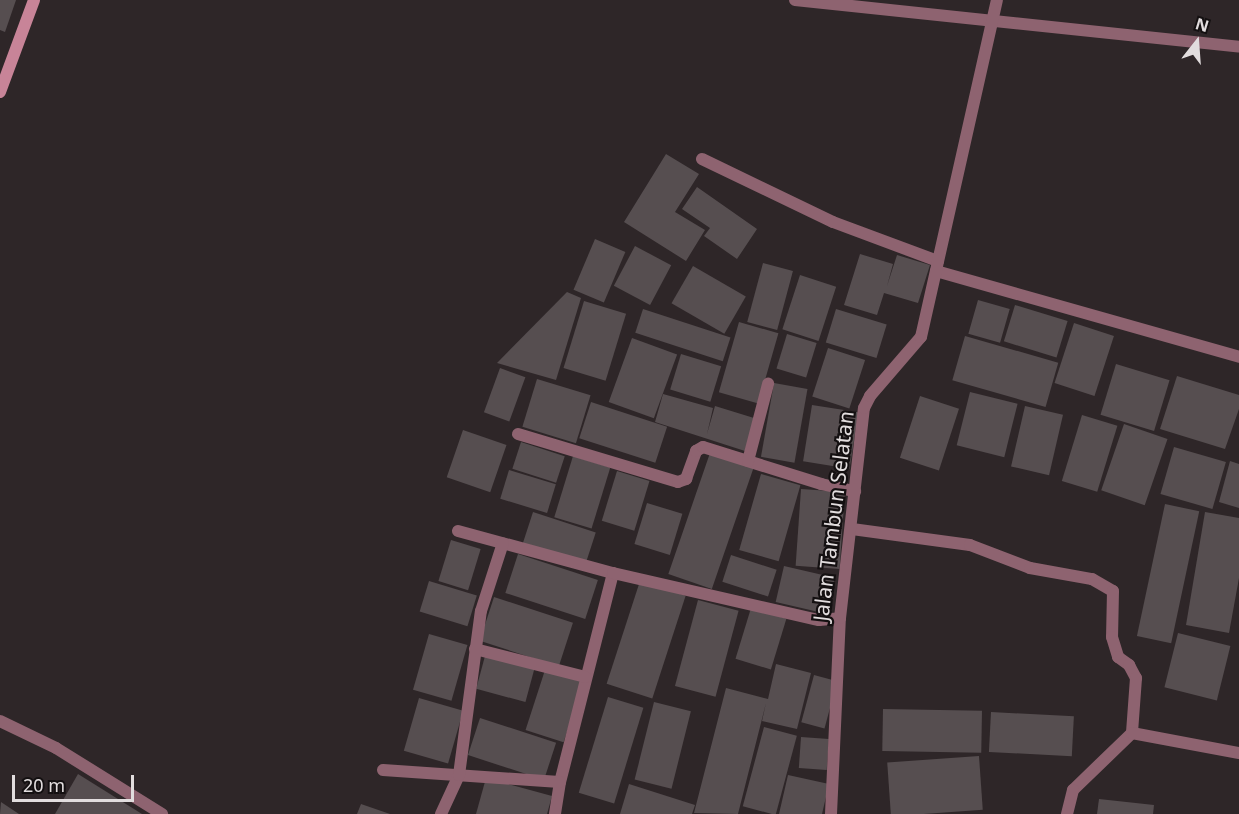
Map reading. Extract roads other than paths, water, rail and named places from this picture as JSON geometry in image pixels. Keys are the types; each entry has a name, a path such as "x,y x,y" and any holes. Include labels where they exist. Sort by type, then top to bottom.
{"street":[{"path":"0,92 34,0"},
{"path":"795,0 1239,47"},
{"name":"Jalan Tambun Selatan","path":"831,814 840,618 852,529 864,408 870,396 919,342 998,0"},
{"path":"702,159 834,222 937,266 1239,357"},
{"path":"748,461 768,384"},
{"path":"518,434 678,482 686,479 699,448 855,491"},
{"path":"852,529 970,545 1030,568 1103,584 1113,591 1112,637 1118,657 1129,665 1136,678 1132,733 1073,790 1067,814"},
{"path":"459,531 613,573 819,620 840,618"},
{"path":"441,814 459,776 482,611 504,543"},
{"path":"555,814 560,782 613,573"},
{"path":"475,649 586,677"},
{"path":"0,721 56,748 162,814"},
{"path":"1132,733 1239,753"},
{"path":"383,770 560,782"}]}
